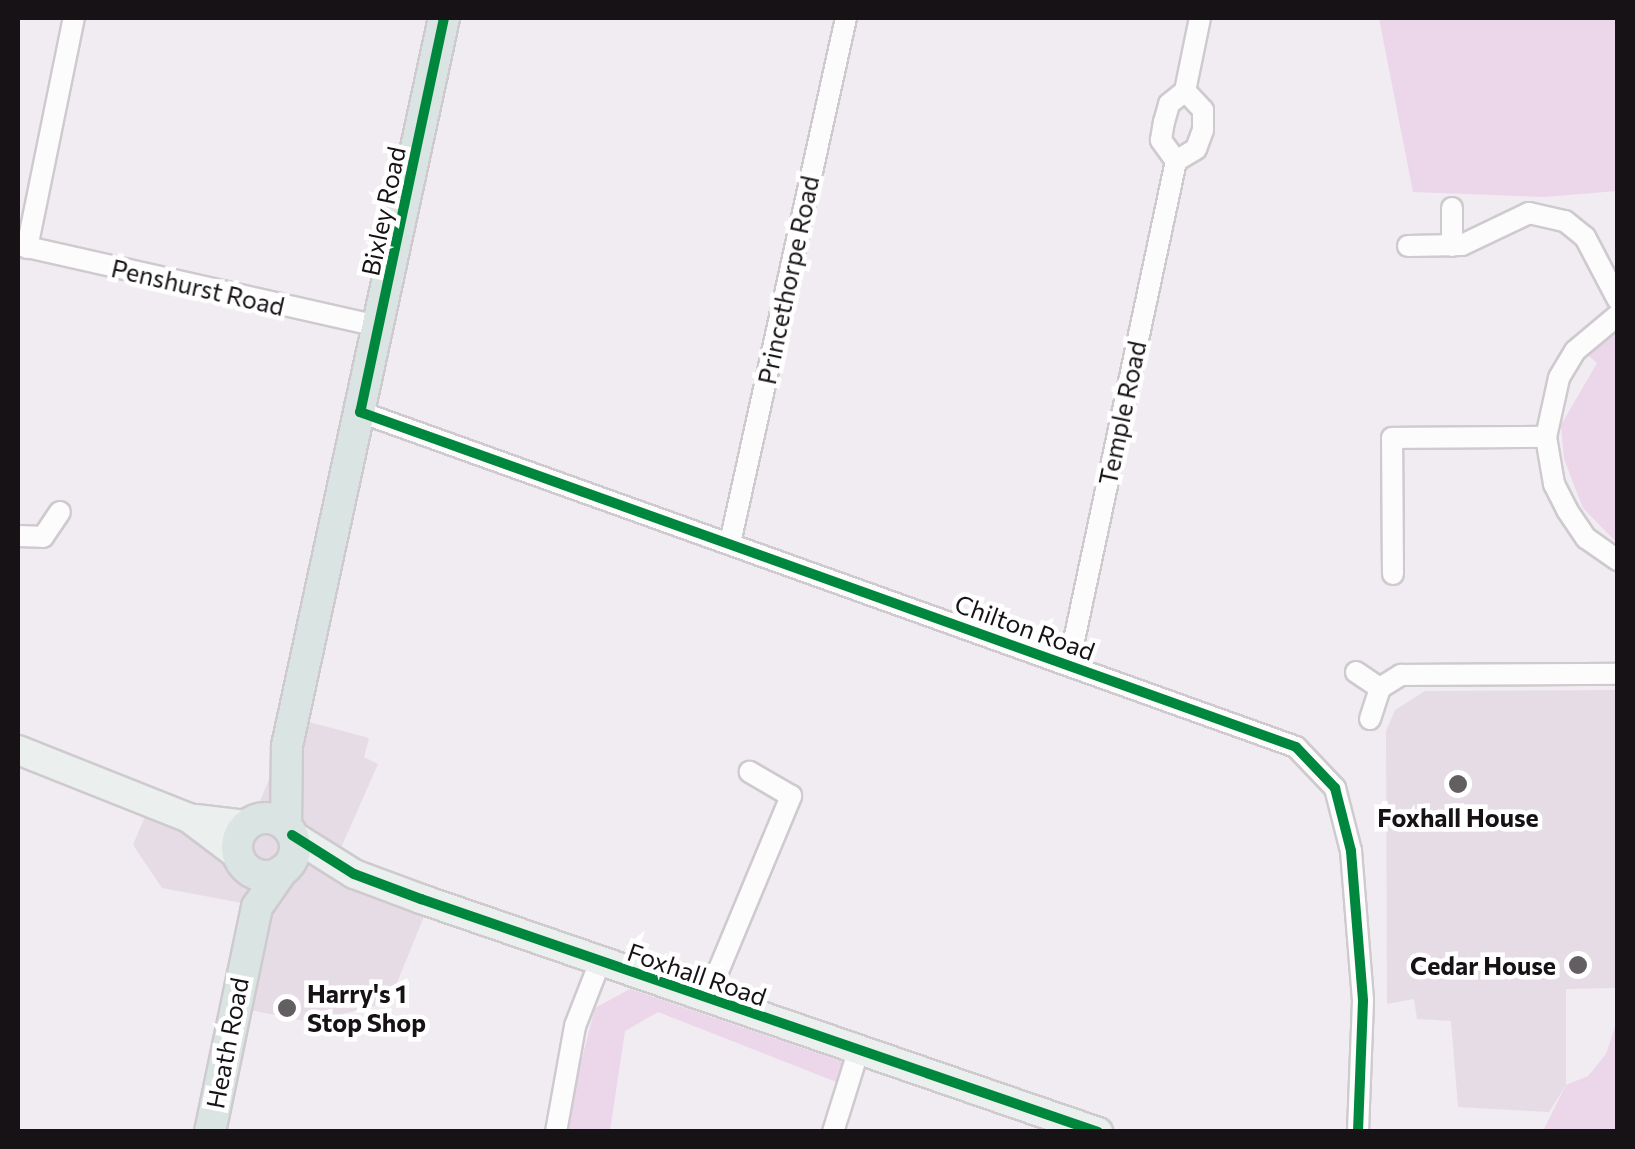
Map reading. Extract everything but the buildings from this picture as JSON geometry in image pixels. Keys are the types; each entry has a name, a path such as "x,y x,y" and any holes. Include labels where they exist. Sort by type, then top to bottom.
{"main road":[{"name":"Bixley Road","path":"289,831 287,746 444,18"},
{"name":"Bixley Road","path":"249,823 287,746"},
{"path":"272,819 289,831 294,855 284,870 256,874 241,860 238,838 249,823 272,819"},
{"name":"Heath Road","path":"241,860 244,956"},
{"name":"Heath Road","path":"210,1132 257,907 284,870"}],"street":[{"path":"22,246 74,18"},
{"name":"Princethorpe Road","path":"730,544 846,18"},
{"name":"Temple Road","path":"1176,161 1161,140 1169,104 1185,91 1200,18"},
{"name":"Temple Road","path":"1069,664 1176,161 1196,149 1204,121 1185,91"},
{"path":"1452,208 1452,246"},
{"path":"1408,246 1452,246 1479,241 1505,220 1529,213 1565,221 1585,236 1618,300"},
{"name":"Penshurst Road","path":"22,246 378,326"},
{"path":"1618,316 1575,352 1559,378 1546,438 1554,484 1566,510 1586,538 1618,560"},
{"name":"Chilton Road","path":"360,412 1278,738 1310,759 1335,788 1351,851 1360,930 1358,1132"},
{"path":"1393,574 1392,438 1546,438"},
{"path":"18,536 44,537 60,512"},
{"path":"1370,719 1380,688 1401,675 1431,670 1618,674"},
{"path":"1356,672 1380,688"},
{"path":"20,757 189,818 249,823"},
{"path":"707,998 791,796 750,772"},
{"path":"189,818 241,860"},
{"name":"Foxhall Road","path":"289,831 354,874 858,1052 1098,1132"},
{"name":"Foxhall Road","path":"284,870 354,874"},
{"path":"556,1132 575,1026 600,962"},
{"path":"832,1132 858,1052"}],"shaded area":[{"path":"1379,18 1617,18 1617,191 1544,197 1413,192"},
{"path":"1617,330 1617,543 1583,508 1564,459 1561,425 1597,363 1589,356"},
{"path":"1617,690 1616,988 1566,989 1566,1085 1549,1112 1458,1107 1451,1021 1417,1019 1414,999 1387,1004 1386,731 1395,710 1425,691"},
{"path":"294,718 369,738 364,757 378,764 333,866 430,902 389,1002 310,1022 235,1007 247,904 162,888 133,845 151,802 252,821"},
{"path":"630,989 846,1063 839,1083 658,1012 625,1031 610,1131 563,1132 595,1008"},
{"path":"1617,1021 1617,1131 1543,1131 1566,1085 1588,1076 1606,1054"}],"cycle path":[{"path":"444,18 360,412 1296,747 1335,788 1351,851 1363,1001 1358,1132"},
{"path":"292,835 354,874 421,899 1098,1132"}],"place":[{"name":"Foxhall House","path":"1458,784"},
{"name":"Cedar House","path":"1578,965"},
{"name":"Harry's 1 Stop Shop","path":"287,1008"}]}
